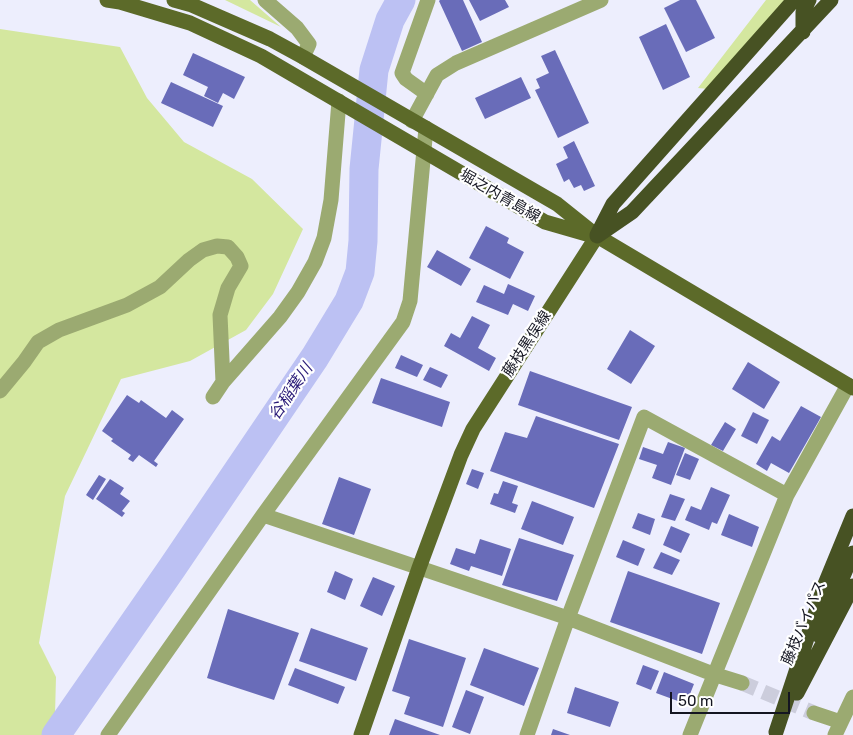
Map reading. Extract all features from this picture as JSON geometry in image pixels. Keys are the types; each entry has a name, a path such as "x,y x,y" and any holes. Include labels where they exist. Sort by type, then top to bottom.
{"highway":[{"path":"597,236 613,204 794,0"},
{"path":"803,32 803,12 809,0"},
{"path":"597,236 632,212 831,0"},
{"path":"775,734 825,584 853,516"},
{"name":"藤枝バイパス","path":"775,734 853,553"},
{"path":"775,734 853,586"}],"main road":[{"name":"堀之内青島線","path":"107,0 120,2 190,23 261,56 545,222 597,236"},
{"name":"堀之内青島線","path":"174,0 192,5 270,39 303,57 557,204 597,236"},
{"path":"597,236 851,387"},
{"name":"藤枝黒俣線","path":"361,735 419,568 473,429 597,236"}],"street":[{"path":"265,0 297,28 309,44 303,57"},
{"path":"426,94 406,79 402,73 428,0"},
{"path":"412,120 437,76 456,64 601,0"},
{"path":"213,397 223,382 280,317 298,292 315,262 324,238 345,104"},
{"path":"108,735 262,515 403,322 410,301 426,128"},
{"path":"0,391 38,342 59,330 127,305 160,287 189,260 203,250 218,246 228,247 242,266 228,288 220,315 223,382"},
{"path":"690,735 713,674 787,495 851,387"},
{"path":"527,735 568,618 644,417 787,495"},
{"path":"262,515 568,618 713,674 742,683"},
{"path":"814,713 838,729 853,697"}],"green space":[{"path":"225,0 250,0 281,27"},
{"path":"766,0 786,0 708,89 698,88"},
{"path":"0,29 120,47 147,98 184,142 252,179 303,229 273,294 246,330 190,361 121,379 65,496 39,643 56,677 55,715 43,735 0,735"}],"building":[{"path":"440,0 463,0 482,42 462,51"},
{"path":"469,0 505,0 509,7 480,21"},
{"path":"680,0 696,0 715,38 686,52 664,8"},
{"path":"666,24 690,77 663,90 639,37"},
{"path":"555,50 589,123 558,138 535,90 540,88 536,79 549,73 541,56"},
{"path":"193,53 245,77 234,99 223,93 218,103 204,96 208,87 183,75"},
{"path":"521,77 531,98 485,119 475,98"},
{"path":"171,82 223,106 213,127 161,103"},
{"path":"574,141 595,186 584,191 581,185 574,188 569,179 564,182 556,164 568,158 563,147"},
{"path":"486,226 509,238 507,243 524,252 510,279 469,258"},
{"path":"437,250 471,269 461,286 427,267"},
{"path":"508,284 535,296 528,311 513,304 508,315 476,302 484,285 504,294"},
{"path":"472,316 490,325 478,348 496,358 489,371 444,346 451,333 460,338"},
{"path":"630,330 655,346 631,384 607,369"},
{"path":"401,355 423,365 417,377 395,368"},
{"path":"748,362 780,382 764,409 732,389"},
{"path":"430,367 448,375 441,388 423,380"},
{"path":"530,371 632,407 619,440 518,405"},
{"path":"381,378 450,402 442,427 372,403"},
{"path":"127,395 139,403 141,400 166,418 172,410 184,419 154,461 158,464 156,467 139,455 133,462 128,459 131,455 111,441 113,439 102,431"},
{"path":"801,406 821,417 789,473 771,463 767,471 756,464 772,436 780,441"},
{"path":"753,412 769,420 757,444 741,436"},
{"path":"536,416 619,444 594,508 490,471 505,432 527,438"},
{"path":"725,422 736,429 723,451 711,445"},
{"path":"668,442 685,448 671,485 652,478 657,465 639,459 643,447 663,454"},
{"path":"685,453 699,459 690,480 676,475"},
{"path":"472,469 484,473 478,489 466,484"},
{"path":"99,475 106,479 93,500 86,495"},
{"path":"339,477 371,489 354,535 322,524"},
{"path":"110,479 124,488 120,494 130,501 122,511 125,513 122,517 96,499"},
{"path":"503,481 518,486 512,503 518,505 515,513 490,504 494,493 498,494"},
{"path":"711,487 730,495 717,524 712,522 709,530 685,520 691,506 701,510"},
{"path":"670,494 685,499 675,521 661,517"},
{"path":"532,501 574,517 563,545 521,529"},
{"path":"638,513 655,519 650,535 632,528"},
{"path":"729,514 759,527 752,547 721,535"},
{"path":"671,526 690,534 681,553 663,545"},
{"path":"519,538 574,555 557,601 502,585"},
{"path":"480,539 511,549 502,576 471,566 469,571 450,564 456,548 475,554"},
{"path":"623,540 645,549 638,566 616,557"},
{"path":"661,552 680,560 672,575 653,568"},
{"path":"335,571 353,579 345,600 327,592"},
{"path":"628,571 720,603 702,654 610,622"},
{"path":"373,577 395,586 382,616 360,606"},
{"path":"228,609 299,633 274,700 207,678"},
{"path":"311,628 368,648 356,681 299,661"},
{"path":"409,639 466,658 443,727 404,714 410,697 392,691"},
{"path":"484,648 539,668 524,706 470,685"},
{"path":"643,665 659,671 651,690 636,684"},
{"path":"295,668 345,687 338,704 288,685"},
{"path":"664,672 694,684 686,704 656,693"},
{"path":"575,687 619,702 610,727 567,713"},
{"path":"466,690 484,697 470,734 452,727"},
{"path":"395,719 440,735 389,735"},
{"path":"553,729 570,735 551,735"}],"waterway":[{"name":"谷稲葉川","path":"56,735 315,357 349,301 360,272 363,241 364,169 374,70 390,20 401,0"}],"tunnel":[{"path":"742,683 814,713"}]}
